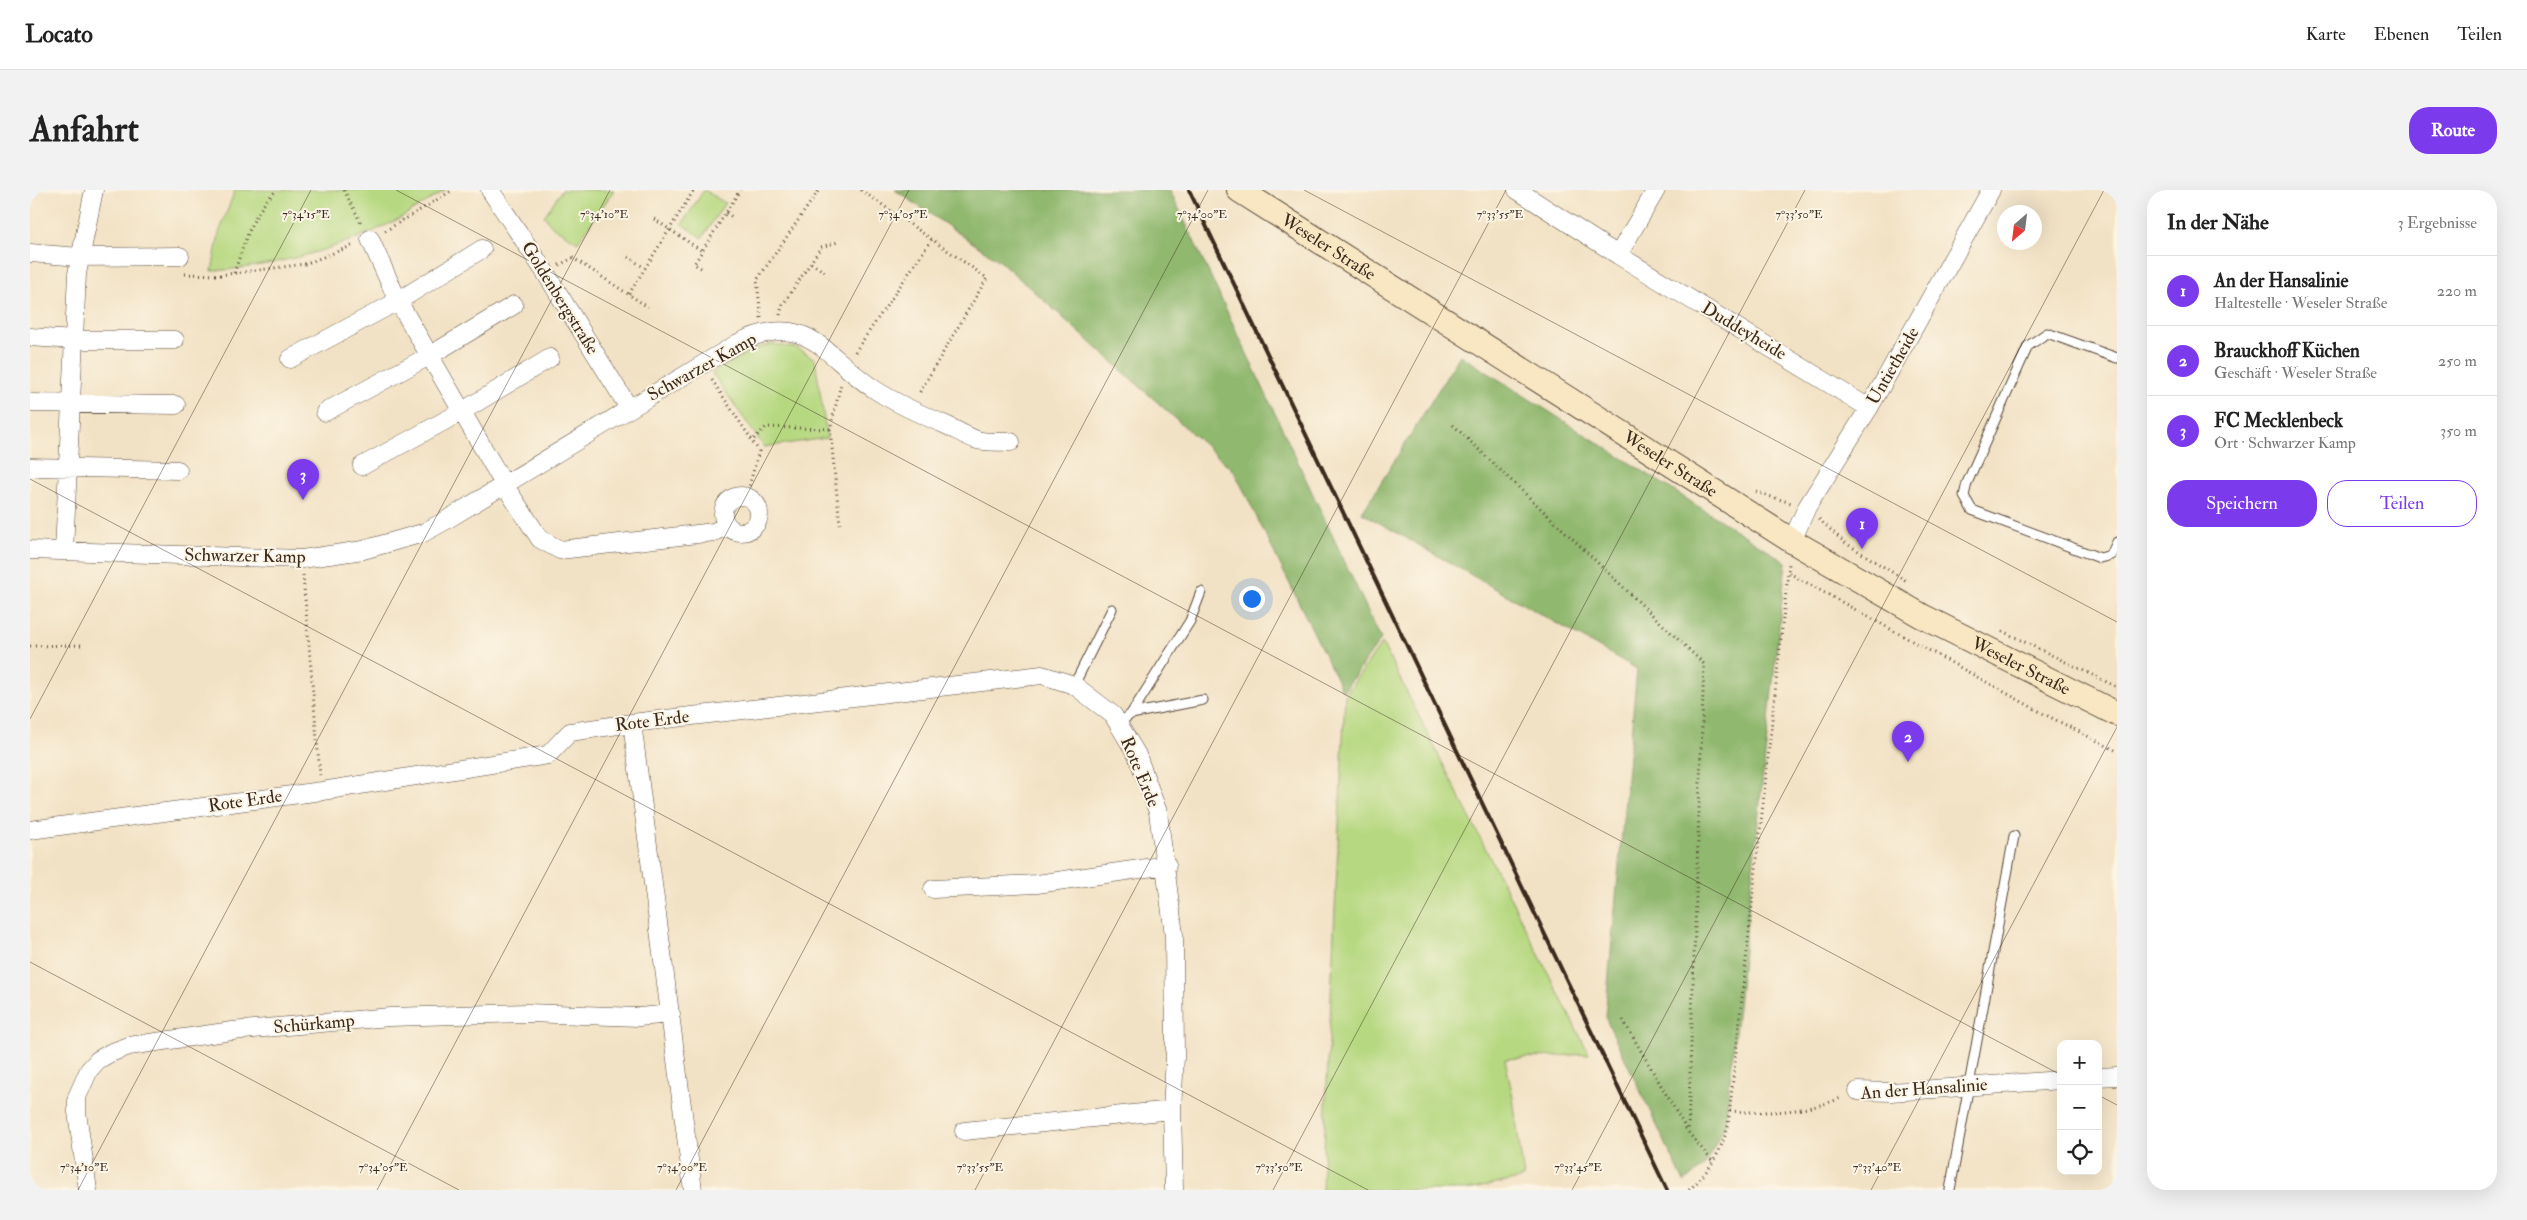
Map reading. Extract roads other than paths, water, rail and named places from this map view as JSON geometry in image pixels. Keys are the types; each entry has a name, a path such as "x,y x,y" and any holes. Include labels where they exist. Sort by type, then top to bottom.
{"main road":[{"name":"Weseler Straße","path":"1239,190 1792,541 1922,616 2117,714"}],"street":[{"path":"64,551 77,274 94,190"},
{"name":"Goldenbergstraße","path":"490,190 545,272 629,408"},
{"name":"Duddeyheide","path":"1517,190 1869,408"},
{"path":"1618,254 1656,190"},
{"name":"Untietheide","path":"1792,541 1807,507 1869,408 1991,190"},
{"path":"370,239 398,301 429,356 505,486 540,539 560,550 714,532 726,526"},
{"path":"290,359 398,301 482,249"},
{"path":"30,252 80,256 180,256"},
{"path":"325,412 429,356 514,305"},
{"name":"Schwarzer Kamp","path":"30,550 302,559 363,550 423,533 505,486 629,408 738,343 770,331 805,336 875,390 910,409 978,440 1011,442"},
{"path":"30,337 74,340 174,340"},
{"path":"362,466 461,412 550,358"},
{"path":"30,403 71,406 176,405"},
{"path":"30,468 178,470"},
{"path":"739,496 746,497 758,508 759,514 756,525 743,533 734,532 726,526 722,514 727,502 739,496"},
{"name":"Rote Erde","path":"30,830 322,790 548,755 570,732 632,723 1042,675 1074,685 1113,715 1125,719 1158,812 1167,865 1174,935 1175,1057 1172,1110 1174,1190"},
{"path":"632,723 693,1190"},
{"path":"932,889 1037,884 1167,865"},
{"name":"Schürkamp","path":"88,1190 77,1112 78,1097 89,1070 98,1060 129,1046 232,1031 390,1017 527,1013 639,1017 671,1014"},
{"path":"2102,1077 2117,1076"},
{"name":"An der Hansalinie","path":"1858,1090 1891,1092 2057,1080"},
{"path":"964,1131 1172,1110"}],"lane":[{"path":"2117,358 2047,333 2028,346 1967,483 1964,496 1972,510 2100,558 2111,555 2117,542"},
{"path":"1125,719 1190,620 1200,592"},
{"path":"1074,685 1112,609"},
{"path":"1125,719 1203,700"},
{"path":"1950,1190 2014,836"}],"railway":[{"path":"1189,190 1667,1190"}],"place":[{"name":"FC Mecklenbeck","path":"303,500"},
{"name":"An der Hansalinie","path":"1862,549"},
{"name":"Brauckhoff Küchen","path":"1908,762"}]}
